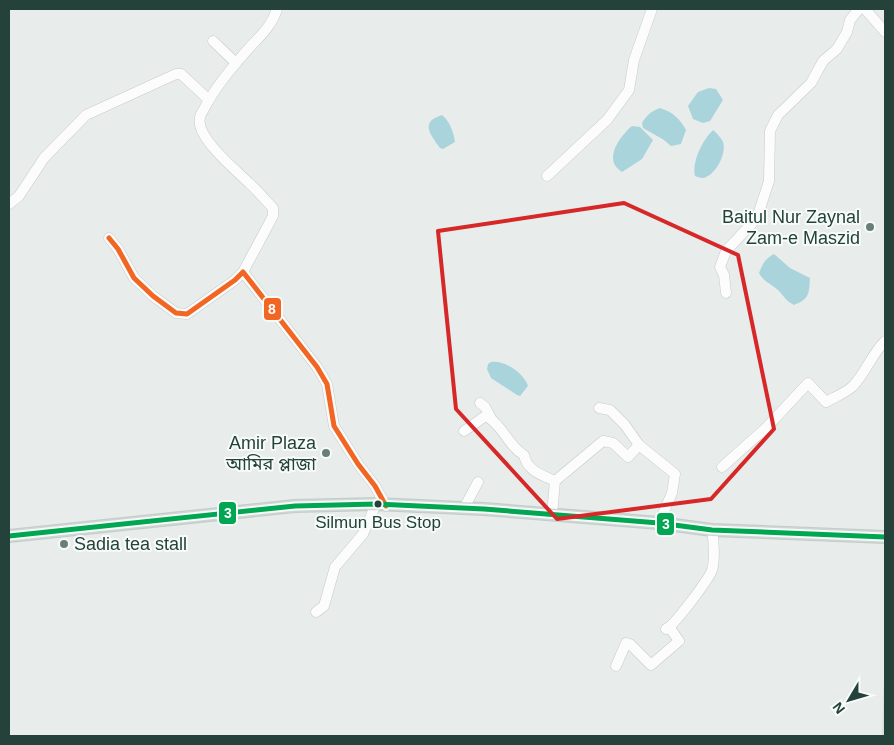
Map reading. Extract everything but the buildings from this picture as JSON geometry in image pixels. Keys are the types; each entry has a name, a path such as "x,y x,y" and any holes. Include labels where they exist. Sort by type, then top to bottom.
{"main road":[{"path":"9,536 295,506 381,505 464,508 659,523 712,530 885,537"}],"street":[{"path":"109,238 118,249 134,278 153,296 176,313 187,314 236,280 243,272 273,216 273,208 210,144 200,126 200,118 209,100 236,63 267,30 277,9"},
{"path":"547,176 607,120 628,90 634,60 652,9"},
{"path":"726,293 724,275 720,267 726,251 757,218 769,181 770,131 778,115 811,83 823,61 837,49 847,32 850,20 860,9"},
{"path":"865,9 885,32"},
{"path":"213,41 236,63"},
{"path":"9,204 19,196 44,158 86,115 176,74 181,74 209,100"},
{"path":"243,272 328,384 334,426 358,464 375,486 381,505 363,534 335,567 324,606 316,612"},
{"path":"722,467 767,427 808,383 826,402 851,387 864,372 877,349 885,341"},
{"path":"480,403 508,439 524,455 525,462 532,470 555,481"},
{"path":"599,408 610,410 625,425 639,445 675,474 672,493 659,523"},
{"path":"464,431 484,417 492,420"},
{"path":"552,515 555,481 603,441 613,443 628,457 639,445"},
{"path":"464,508 478,482"},
{"path":"616,666 626,643 630,644 651,665 679,641 668,629 712,570 714,540 712,530"}],"highlighted area":[{"path":"624,203 738,255 774,429 711,499 557,519 456,409 438,231"}],"shaded area":[{"path":"885,645 885,736 882,736"}],"water":[{"path":"709,88 716,89 723,100 710,121 703,123 693,119 688,106 698,92"},
{"path":"660,108 676,116 686,130 681,144 671,146 643,128 642,123 645,118 651,112"},
{"path":"442,115 451,127 455,142 443,149 440,148 433,138 429,129 431,121"},
{"path":"632,126 640,127 653,140 642,159 622,172 616,167 613,155 618,142"},
{"path":"713,130 723,142 722,158 712,173 703,178 695,176 696,158 705,140"},
{"path":"774,254 790,268 810,278 808,295 799,303 794,305 759,273 768,258"},
{"path":"491,362 508,365 522,376 528,386 520,396 491,378 487,369 488,364"}],"transit line":[{"name":"8","path":"109,238 118,249 134,278 153,296 176,313 187,314 235,280 243,272 317,367 327,384 334,426 358,464 375,486 386,506"},
{"name":"3","path":"9,536 295,506 376,504 484,509 659,523 712,530 885,537"}],"place":[{"name":"Baitul Nur Zaynal Zam-e Maszid","path":"870,227"},
{"name":"Amir Plaza আমির প্লাজা","path":"326,453"},
{"name":"Silmun Bus Stop","path":"378,504"},
{"name":"Sadia tea stall","path":"64,544"}]}
